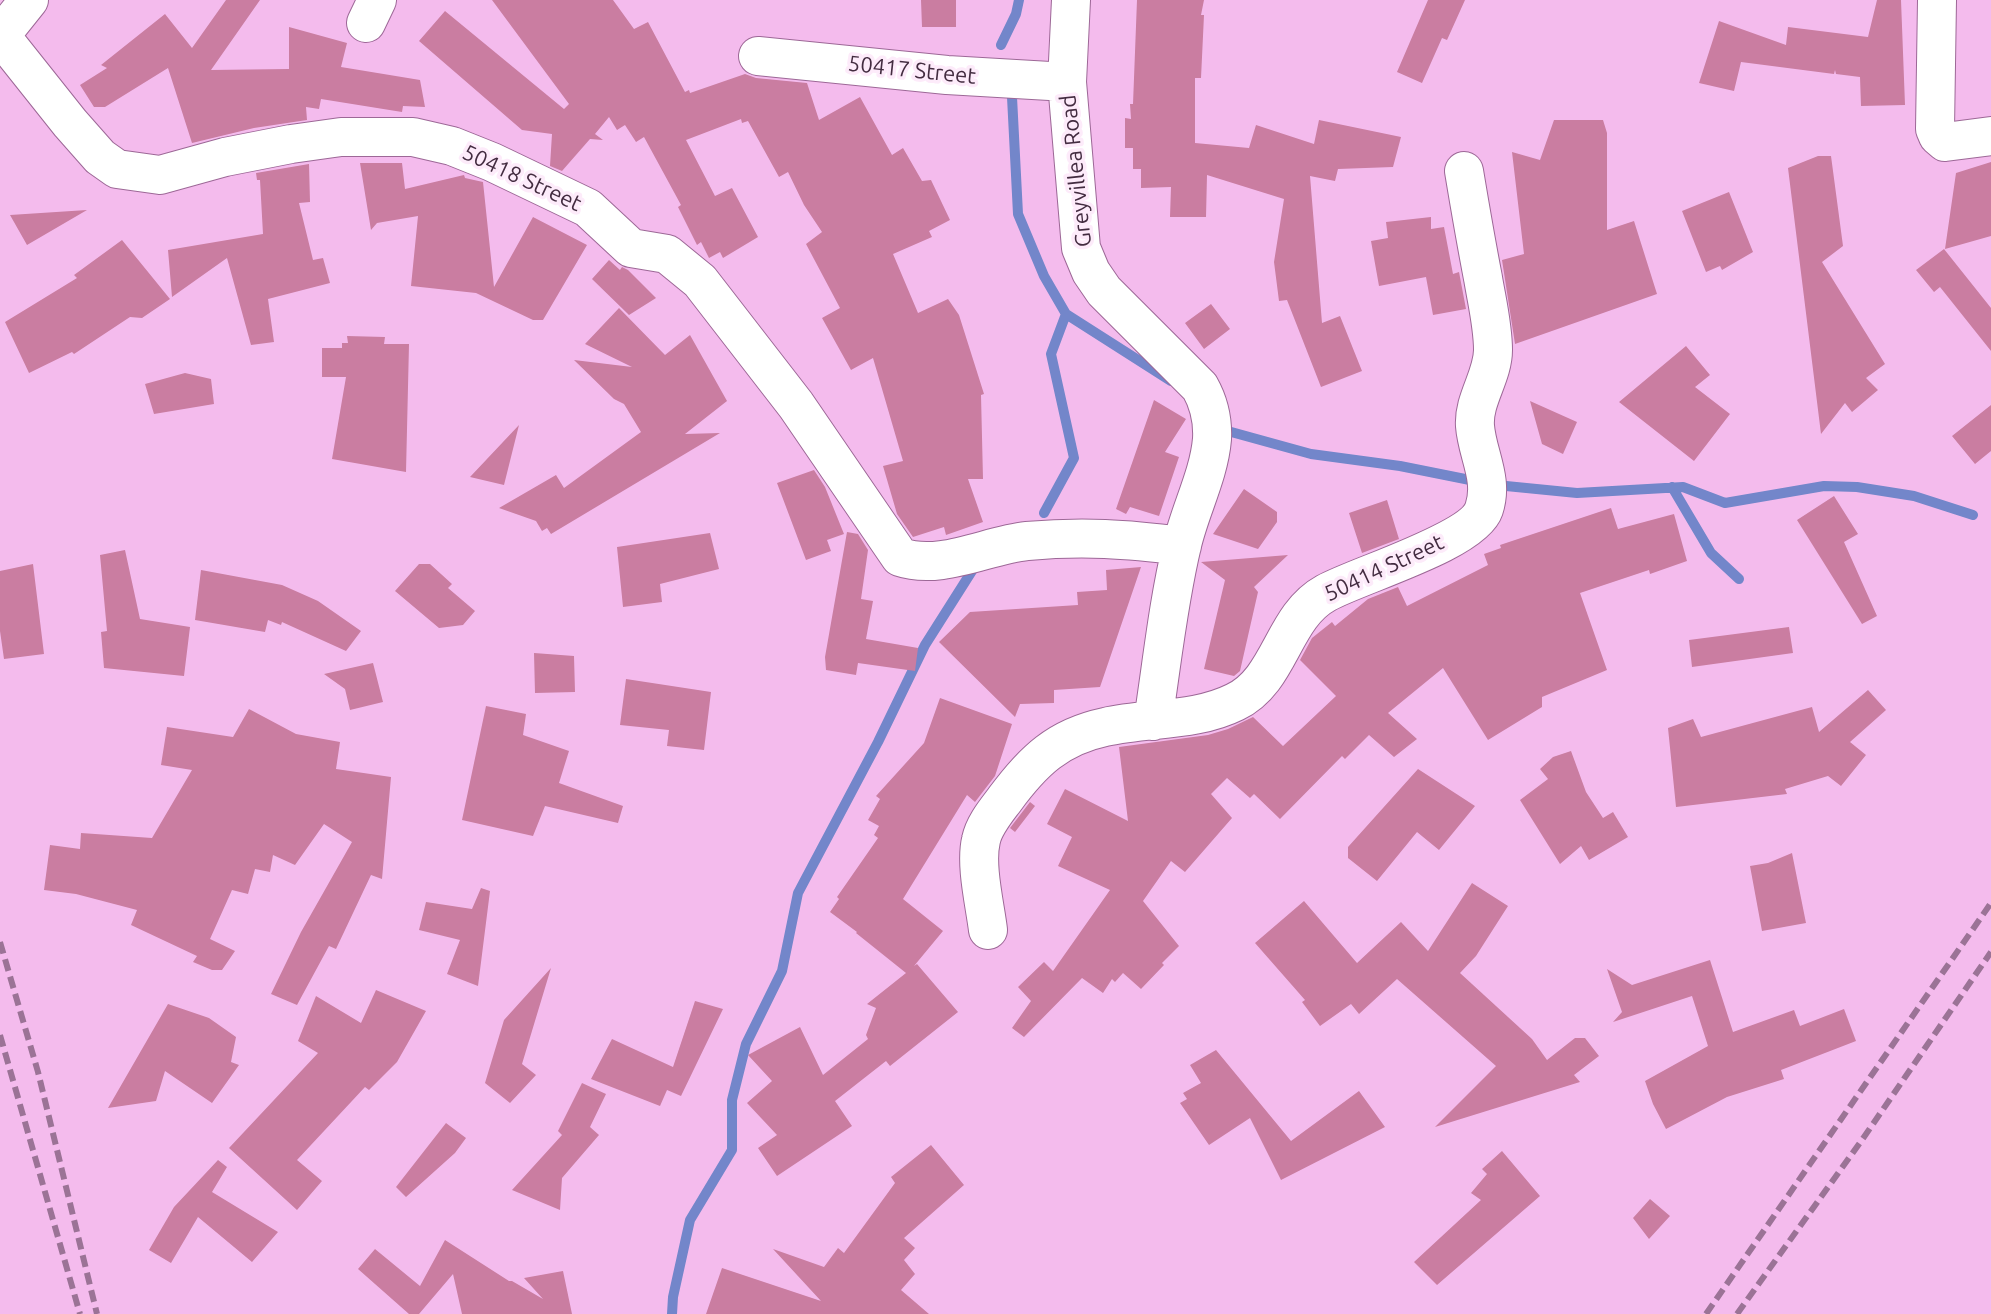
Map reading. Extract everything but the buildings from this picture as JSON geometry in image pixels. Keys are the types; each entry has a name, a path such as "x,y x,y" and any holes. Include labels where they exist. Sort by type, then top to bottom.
{"street":[{"path":"0,35 29,0"},
{"name":"Greyvillea Road","path":"1071,0 1067,82 1081,248 1091,272 1104,291 1192,377 1208,401 1212,423 1212,442 1182,546 1153,721"},
{"path":"1937,0 1935,129 1945,142 1991,136"},
{"name":"50418 Street","path":"0,35 70,123 100,157 117,169 160,175 225,157 291,144 341,137 413,137 452,146 492,162 588,208 631,248 667,254 700,281 796,405 900,557 922,561 944,559 1023,542 1070,538 1110,537 1182,546"},
{"name":"50417 Street","path":"758,56 947,75 1067,82"},
{"name":"50414 Street","path":"988,930 981,871 981,840 992,816 1028,768 1076,735 1107,726 1208,712 1234,703 1262,681 1302,613 1312,603 1327,593 1405,560 1460,532 1484,510 1488,478 1475,426 1493,360 1493,338 1464,171"}],"waterway":[{"path":"1001,45 1016,14 1019,0"},
{"path":"1012,97 1018,214 1044,276 1066,314 1171,381"},
{"path":"1044,513 1074,458 1051,354 1066,314"},
{"path":"1224,430 1311,454 1400,466 1480,482"},
{"path":"1496,485 1577,493 1683,487 1725,503 1824,486 1857,487 1914,496 1973,515"},
{"path":"1672,487 1711,553 1739,579"},
{"path":"672,1314 690,1220 732,1150 732,1100 746,1044 782,971 798,893 925,645 977,563"}],"railway":[{"path":"1706,1314 1991,903"},
{"path":"0,942 38,1072 97,1314"},
{"path":"1737,1314 1991,952"},
{"path":"0,1035 80,1314"}]}
